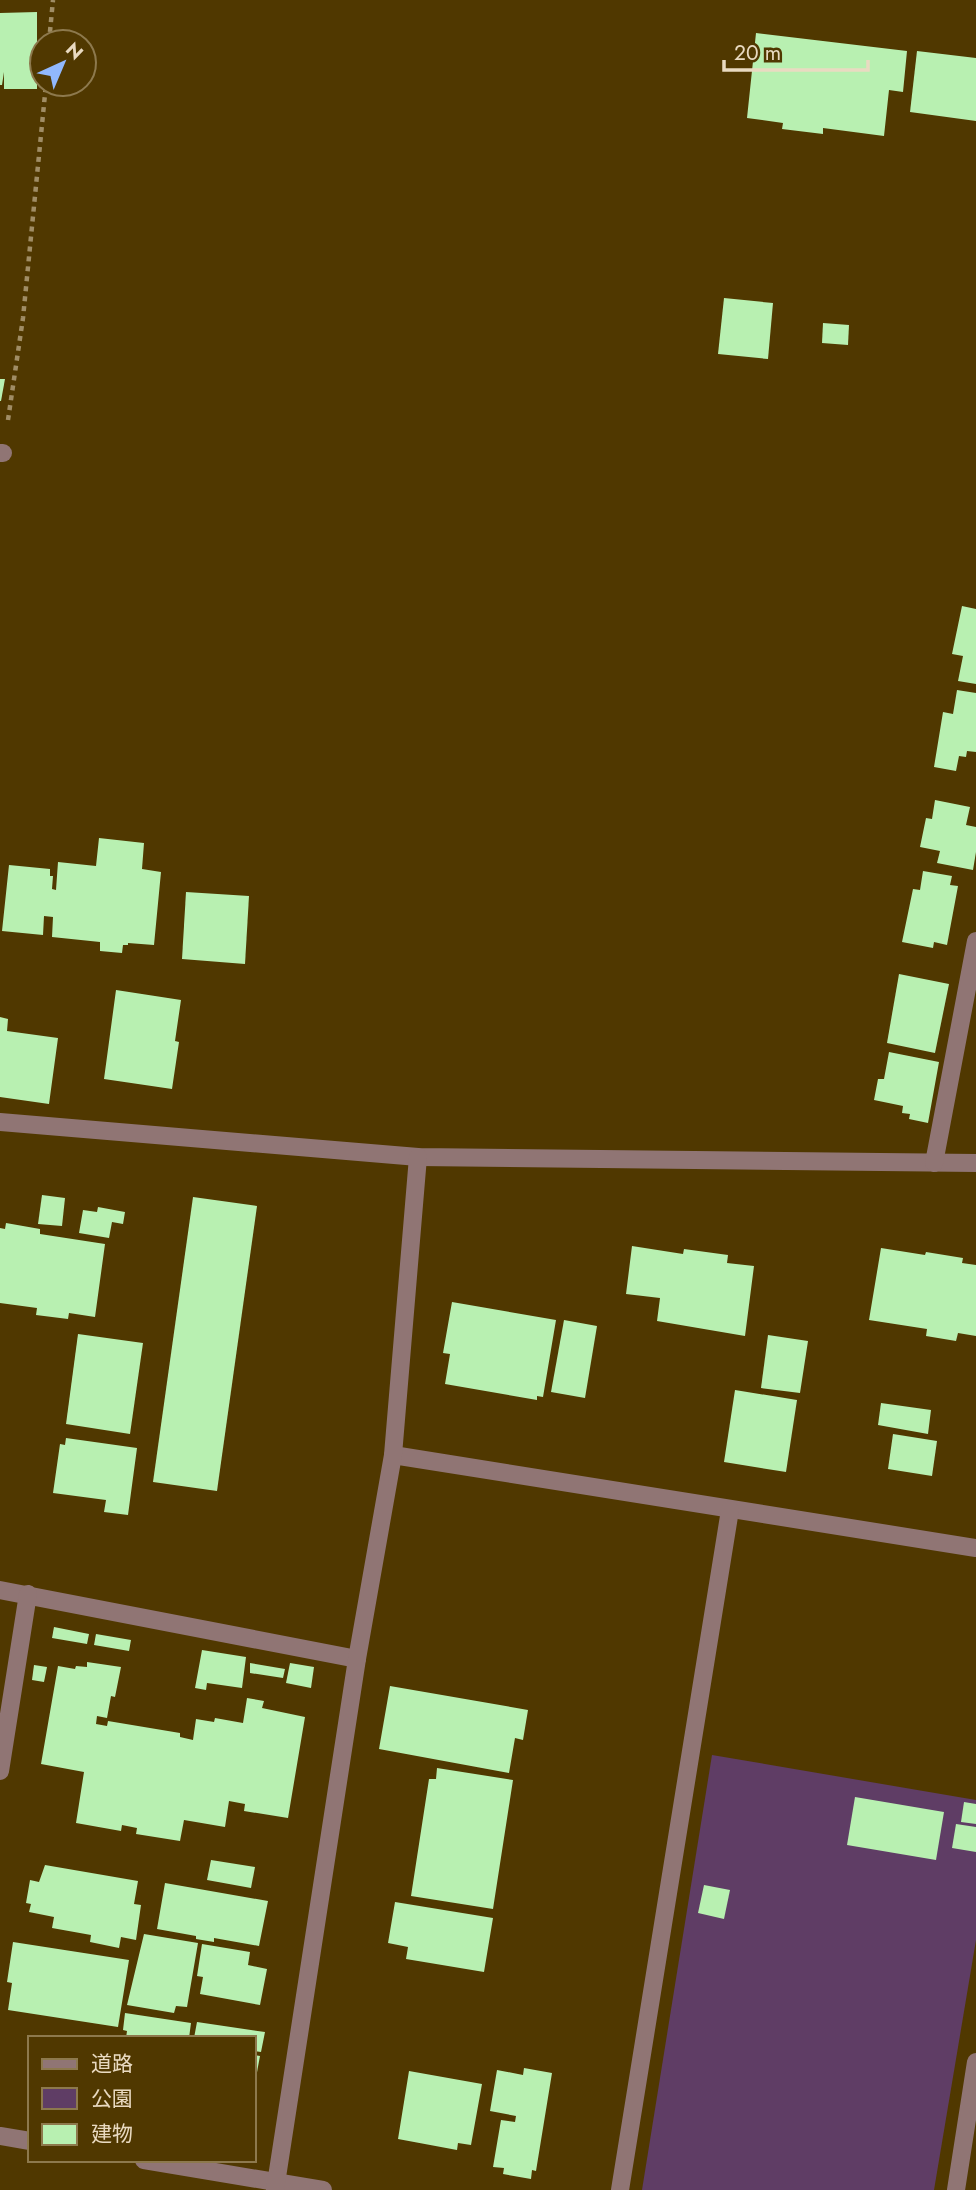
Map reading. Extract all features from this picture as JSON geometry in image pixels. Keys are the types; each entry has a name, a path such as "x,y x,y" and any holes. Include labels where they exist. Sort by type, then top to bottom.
{"street":[{"path":"934,1163 976,941"},
{"path":"0,1122 418,1157 976,1163"},
{"path":"275,2186 357,1659 393,1455 418,1157"},
{"path":"393,1455 976,1548"},
{"path":"620,2190 730,1510"},
{"path":"0,1590 357,1659"},
{"path":"0,1771 28,1594"},
{"path":"956,2190 976,2062"},
{"path":"0,2136 28,2141"},
{"path":"154,2162 275,2186 323,2190"}],"path":[{"path":"50,28 53,0"},
{"path":"1,453 23,318 45,98"}],"green space":[{"path":"712,1755 976,1800 976,1940 934,2190 642,2190"}],"building":[{"path":"37,12 37,28 28,28 28,89 4,89 4,72 0,85 0,13"},
{"path":"756,33 907,51 903,92 889,90 884,136 823,128 823,134 782,129 783,123 747,118"},
{"path":"917,51 976,58 976,121 910,112"},
{"path":"724,298 773,303 768,359 718,354"},
{"path":"823,323 849,325 848,345 822,343"},
{"path":"0,379 5,379 1,401 0,401"},
{"path":"962,606 976,609 976,684 958,681 963,656 952,654"},
{"path":"957,690 976,693 976,752 967,751 966,757 959,756 956,771 934,767 943,712 953,714"},
{"path":"935,800 970,807 966,825 976,827 973,870 937,863 940,851 920,847 926,818 932,819"},
{"path":"99,838 144,843 142,869 161,872 154,945 128,943 123,945 122,953 100,951 100,942 52,937 53,917 44,916 43,935 2,931 9,865 50,869 50,876 53,876 52,889 56,890 58,862 96,866"},
{"path":"923,871 952,876 950,885 958,886 947,945 934,942 933,948 902,942 913,889 920,890"},
{"path":"186,892 249,896 245,964 182,959"},
{"path":"899,974 949,984 935,1053 887,1043"},
{"path":"116,990 181,1000 175,1041 179,1042 172,1089 104,1079"},
{"path":"0,1017 8,1019 7,1031 58,1038 49,1104 0,1097"},
{"path":"889,1052 939,1062 928,1123 909,1119 910,1114 902,1113 903,1106 874,1100 878,1079 884,1079"},
{"path":"42,1195 65,1198 62,1226 38,1224"},
{"path":"193,1197 257,1206 217,1491 153,1482"},
{"path":"98,1207 125,1212 123,1224 112,1222 109,1238 79,1233 83,1210 97,1212"},
{"path":"6,1223 40,1229 40,1234 105,1244 95,1317 69,1313 68,1319 36,1315 37,1308 0,1303 0,1228 5,1229"},
{"path":"632,1246 683,1254 684,1249 728,1255 727,1263 754,1266 745,1336 657,1321 660,1298 626,1294"},
{"path":"881,1248 963,1258 962,1263 976,1265 976,1336 958,1333 956,1341 926,1336 927,1329 869,1320"},
{"path":"452,1302 556,1320 543,1397 537,1396 537,1400 445,1384 450,1354 443,1353"},
{"path":"564,1320 597,1326 585,1398 551,1392"},
{"path":"78,1334 143,1343 130,1434 66,1424"},
{"path":"768,1335 808,1341 800,1393 761,1388"},
{"path":"735,1390 797,1400 786,1472 724,1462"},
{"path":"881,1403 931,1410 928,1434 878,1425"},
{"path":"893,1434 937,1441 932,1476 888,1469"},
{"path":"66,1438 137,1448 128,1515 104,1512 106,1500 53,1493 60,1444 65,1445"},
{"path":"54,1627 89,1634 87,1644 52,1638"},
{"path":"96,1634 131,1640 129,1651 94,1645"},
{"path":"202,1650 246,1657 242,1688 207,1683 206,1690 195,1688"},
{"path":"87,1662 121,1667 115,1697 111,1696 107,1718 97,1716 96,1724 107,1726 108,1721 180,1733 180,1737 193,1740 196,1719 214,1722 215,1718 243,1723 247,1698 264,1701 262,1708 305,1717 288,1818 244,1811 245,1804 229,1801 225,1827 184,1820 180,1841 136,1834 137,1828 122,1825 121,1831 76,1823 84,1772 41,1764 58,1666 75,1669 76,1666 87,1667"},
{"path":"250,1663 285,1669 283,1678 250,1673"},
{"path":"290,1663 314,1667 311,1688 286,1683"},
{"path":"34,1665 47,1667 44,1682 32,1680"},
{"path":"390,1686 528,1710 523,1740 515,1738 509,1773 379,1749"},
{"path":"437,1768 513,1780 493,1909 411,1896 429,1779 436,1779"},
{"path":"855,1797 944,1812 936,1860 847,1845"},
{"path":"964,1802 976,1804 976,1824 961,1822"},
{"path":"956,1824 976,1827 976,1852 952,1848"},
{"path":"211,1860 255,1867 251,1888 207,1880"},
{"path":"45,1865 138,1881 134,1904 141,1905 136,1940 121,1937 119,1948 90,1942 91,1935 52,1928 54,1917 29,1912 31,1904 26,1903 30,1880 39,1882"},
{"path":"165,1883 268,1901 259,1946 214,1938 214,1942 196,1939 196,1936 157,1929"},
{"path":"704,1885 730,1890 724,1919 698,1913"},
{"path":"395,1902 493,1918 484,1972 406,1959 408,1947 388,1943"},
{"path":"144,1934 198,1943 187,2007 176,2006 174,2013 127,2005"},
{"path":"13,1942 129,1960 118,2027 8,2010 12,1983 7,1982"},
{"path":"202,1944 250,1952 248,1965 267,1969 260,2005 200,1994 203,1977 197,1976"},
{"path":"125,2013 191,2023 189,2036 126,2036 127,2031 123,2030"},
{"path":"197,2022 265,2032 261,2052 256,2051 256,2036 194,2036"},
{"path":"256,2055 260,2056 256,2078"},
{"path":"524,2068 552,2073 536,2171 532,2170 531,2179 503,2174 504,2168 493,2167 501,2120 515,2122 516,2116 490,2111 497,2070 523,2075"},
{"path":"409,2071 482,2084 471,2145 458,2143 457,2150 398,2139"}]}
